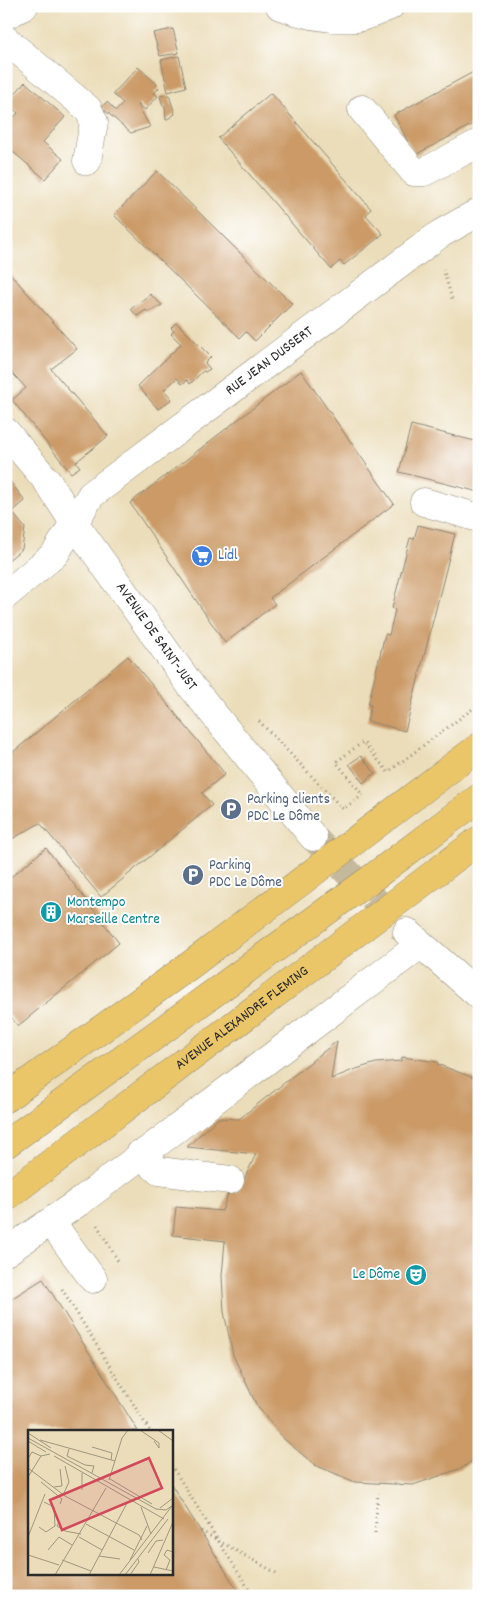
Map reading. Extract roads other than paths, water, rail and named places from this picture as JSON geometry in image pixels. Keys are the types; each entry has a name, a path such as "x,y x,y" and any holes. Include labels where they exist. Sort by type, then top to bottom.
{"main road":[{"path":"6,1098 189,966 479,747"},
{"path":"6,1144 360,887 479,798"},
{"name":"AVENUE ALEXANDRE FLEMING","path":"6,1198 479,840"}],"street":[{"path":"6,15 24,6"},
{"path":"280,6 293,11 328,17 351,18 358,18 390,6"},
{"path":"6,40 88,109 94,122 87,161"},
{"path":"362,109 414,172 424,172 479,143"},
{"name":"RUE JEAN DUSSERT","path":"6,595 55,554 91,495 440,234 477,218"},
{"name":"AVENUE DE SAINT-JUST","path":"6,432 47,481 75,524 191,686 313,836"},
{"path":"424,502 479,518"},
{"path":"6,1252 82,1200 413,939 479,995"},
{"path":"140,1154 159,1171 230,1180"},
{"path":"51,1222 93,1279"}],"tunnel":[{"path":"313,837 406,932"}],"place":[{"name":"Lidl","path":"202,556"},
{"name":"Parking clients PDC Le Dôme","path":"231,809"},
{"name":"Parking PDC Le Dôme","path":"193,875"},
{"name":"Montempo Marseille Centre","path":"51,912"},
{"name":"Le Dôme","path":"416,1275"}]}
